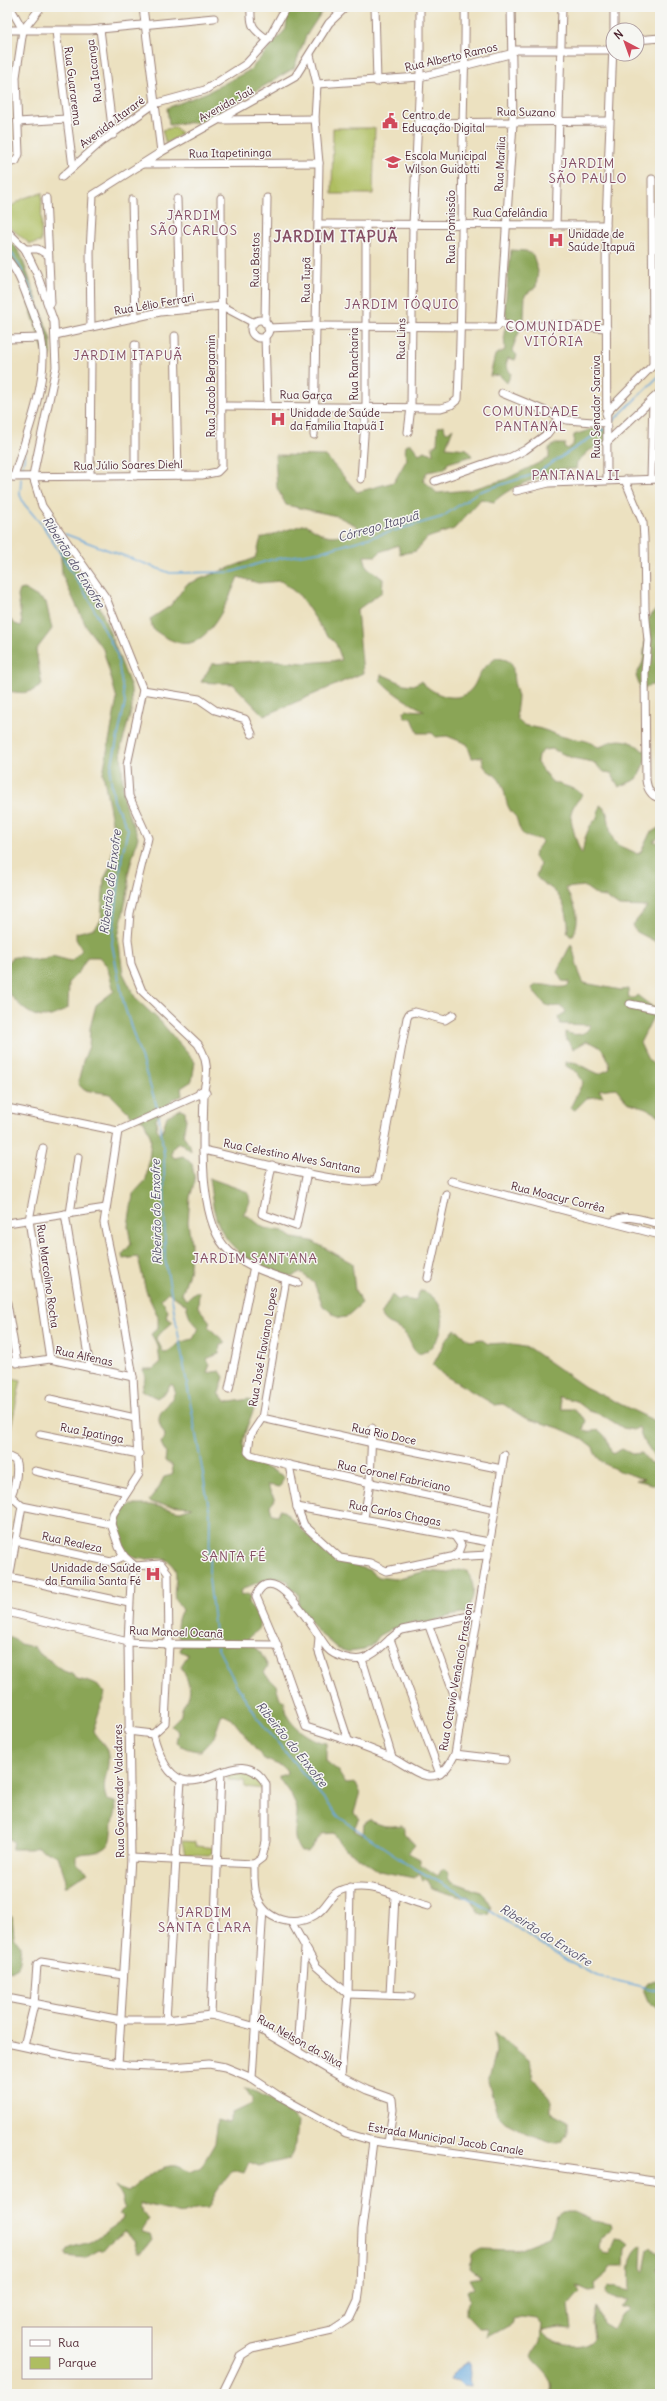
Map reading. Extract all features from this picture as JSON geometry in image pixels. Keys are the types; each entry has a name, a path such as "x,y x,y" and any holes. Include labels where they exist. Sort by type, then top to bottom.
{"street":[{"path":"10,7 23,30"},
{"path":"7,163 16,161 19,154 16,77 23,30 41,7"},
{"path":"143,7 161,152"},
{"path":"251,7 250,23 255,30 268,40"},
{"name":"Avenida Itararé","path":"62,177 113,134 154,104 190,95 214,85 246,64 268,40 286,7"},
{"name":"Avenida Jaú","path":"91,327 90,252 93,195 161,152 295,77 329,23 346,7"},
{"path":"375,7 377,82"},
{"name":"Rua Lins","path":"408,432 411,408 413,224 420,78 420,7"},
{"name":"Rua Promissão","path":"458,399 461,327 463,122 466,66 465,7"},
{"name":"Rua Marília","path":"500,323 513,123 510,54 511,7"},
{"path":"556,224 562,7"},
{"path":"614,7 614,22"},
{"path":"7,30 56,31 100,29 145,26 214,18"},
{"name":"Rua Iacanga","path":"100,29 113,134"},
{"name":"Rua Guararema","path":"56,31 72,167"},
{"path":"645,39 660,38"},
{"name":"Rua Alberto Ramos","path":"317,84 377,82 420,78 510,54 516,50 605,48"},
{"name":"Rua Tupã","path":"310,55 317,84 315,119 319,163 314,435"},
{"name":"Rua Senador Saraiva","path":"607,480 606,225 612,62"},
{"path":"18,122 66,119"},
{"path":"220,120 315,119"},
{"name":"Rua Suzano","path":"418,123 609,122"},
{"name":"Rua Itapetininga","path":"142,164 319,163"},
{"path":"652,179 653,365"},
{"path":"19,477 43,421 56,367 55,335 51,312 46,198"},
{"name":"Rua Jacob Bergamin","path":"221,198 223,406 222,467"},
{"name":"Rua Bastos","path":"267,198 267,326"},
{"path":"177,199 180,309"},
{"path":"132,200 134,318"},
{"name":"Rua Cafelândia","path":"319,224 462,224 507,226 556,224 606,225"},
{"name":"Rua Rancharia","path":"361,479 366,407 366,224"},
{"path":"7,232 25,249 38,274 51,312"},
{"path":"25,249 38,249 48,254"},
{"path":"7,259 15,268 22,284 41,338 43,358 42,373 19,477"},
{"path":"222,306 254,322 261,320 267,326 412,328 497,327 500,323 519,328 551,326 607,328"},
{"name":"Rua Lélio Ferrari","path":"55,335 180,309 222,306"},
{"path":"254,322 251,329 253,334 257,337 265,336"},
{"path":"267,326 265,336 267,405"},
{"path":"175,336 178,475"},
{"path":"7,339 41,338"},
{"path":"135,345 135,476"},
{"path":"90,476 91,355"},
{"path":"606,413 660,358"},
{"path":"606,442 660,392"},
{"path":"502,393 560,417 581,422 606,423"},
{"name":"Rua Garça","path":"223,406 315,405 446,408 458,399"},
{"path":"651,479 653,399"},
{"path":"435,481 495,460 505,460 525,450 547,434 560,417"},
{"name":"Rua Júlio Soares Diehl","path":"19,477 212,474 222,467"},
{"path":"19,477 42,506 106,598 143,690 127,765 129,796 148,838 130,913 128,939 131,964 142,991 198,1044 203,1052 208,1076 202,1093 206,1197 216,1230 228,1250 237,1258 298,1283"},
{"path":"516,491 549,484 607,480 660,479"},
{"path":"625,480 643,523 645,609 648,641 645,672 646,780 647,789 656,798 660,798"},
{"path":"143,690 199,699 215,710 245,719 252,734"},
{"path":"630,1004 660,1010"},
{"name":"Rua Celestino Alves Santana","path":"203,1150 307,1172 368,1182 377,1180 407,1018 409,1014 415,1012 445,1020 453,1015"},
{"path":"7,1108 118,1131 202,1093"},
{"path":"118,1131 104,1223 120,1300 133,1377 134,1418 139,1454 139,1474 113,1514 111,1524 114,1537 124,1556 135,1566 161,1564 166,1567 168,1574 169,1644 165,1723 153,1734 128,1731"},
{"name":"Rua Marcolino Rocha","path":"42,1148 29,1220 50,1360"},
{"path":"78,1157 68,1214 90,1368"},
{"path":"272,1165 262,1214 296,1226 307,1172"},
{"name":"Rua Moacyr Corrêa","path":"451,1181 660,1235"},
{"path":"428,1278 446,1194"},
{"path":"7,1223 106,1208"},
{"path":"612,1222 621,1217 629,1217 660,1224"},
{"path":"229,1389 254,1266"},
{"name":"Rua José Flaviano Lopes","path":"262,1418 286,1279"},
{"path":"7,1303 17,1363"},
{"name":"Rua Alfenas","path":"7,1361 17,1363 50,1360 133,1377"},
{"path":"50,1399 134,1418"},
{"name":"Rua Rio Doce","path":"262,1418 372,1443 502,1469"},
{"name":"Rua Coronel Fabriciano","path":"262,1418 250,1436 248,1452 251,1455 289,1465 495,1510"},
{"path":"364,1518 370,1482 372,1428"},
{"name":"Rua Ipatinga","path":"40,1434 139,1454"},
{"name":"Rua Octavio Venâncio Frasson","path":"440,1774 448,1767 455,1754 504,1455"},
{"path":"10,1456 17,1467 9,1498 22,1506 111,1524"},
{"path":"289,1465 297,1507 308,1531 335,1555 370,1563 386,1571 453,1557 488,1555"},
{"path":"35,1471 127,1492"},
{"path":"7,1590 22,1506"},
{"name":"Rua Carlos Chagas","path":"297,1507 490,1542"},
{"path":"302,1519 308,1509"},
{"path":"453,1557 458,1553 461,1545 454,1535"},
{"name":"Rua Realeza","path":"15,1541 111,1562 124,1556"},
{"name":"Rua Governador Valadares","path":"118,2064 131,1858 132,1795 128,1731 128,1642 129,1603 131,1582 135,1566"},
{"path":"9,1577 129,1603"},
{"path":"390,1639 440,1774 429,1776 422,1774 392,1757 306,1726 303,1723 276,1645 256,1596 258,1591 268,1585 276,1587 297,1603 319,1637 331,1652 362,1659 376,1653 390,1639 402,1630 429,1626 479,1614"},
{"name":"Rua Manoel Ocanã","path":"7,1612 128,1642 276,1645"},
{"path":"429,1626 462,1716"},
{"path":"319,1637 318,1649 348,1740"},
{"path":"362,1659 392,1757"},
{"path":"153,1734 162,1763 181,1780 191,1781 206,1779 234,1766 251,1768 261,1776 266,1784 264,1854 254,1864 254,1886 263,1909 252,2078"},
{"path":"455,1754 505,1760"},
{"path":"211,2015 219,1863 221,1773"},
{"path":"166,2020 181,1780"},
{"path":"131,1858 176,1862 254,1864"},
{"path":"263,1909 284,1921 292,1923 314,1916 325,1906 333,1893 350,1888 380,1888 394,1896 428,1906"},
{"path":"341,2077 348,1994 350,1888"},
{"path":"390,1995 394,1896"},
{"path":"292,1923 305,1949 316,1966 348,1994 411,1996"},
{"path":"298,2051 305,1971 305,1949"},
{"path":"24,2046 34,2005 38,1965 41,1962 123,1976"},
{"path":"305,1971 316,1966"},
{"name":"Rua Nelson da Silva","path":"7,1998 34,2005 121,2020 166,2020 211,2015 256,2027 341,2077 368,2090 392,2099 393,2110 388,2143"},
{"name":"Estrada Municipal Jacob Canale","path":"7,2043 118,2064 172,2067 209,2064 225,2067 252,2078 279,2096 346,2133 373,2141 660,2182"},
{"path":"222,2394 241,2355 252,2348 332,2330 350,2318 358,2301 360,2286 362,2230 373,2141"}],"green space":[{"path":"288,7 325,7 306,36 294,68 206,121 169,125 167,108 210,91 250,70 286,29"},
{"path":"176,127 181,134 166,144 162,130"},
{"path":"333,128 375,128 373,194 332,194"},
{"path":"42,193 41,242 30,244 7,225 7,209 24,198"},
{"path":"7,241 15,246 21,255 51,340 51,354 49,359 44,352 17,267 7,252"},
{"path":"511,250 526,251 533,255 538,271 536,287 525,295 524,319 512,350 517,355 515,360 508,358 506,365 511,374 507,383 499,375 490,376 495,355 505,350 504,333 507,321 505,306"},
{"path":"444,425 445,431 448,432 453,428 446,447 467,449 472,456 448,463 445,469 427,472 423,480 437,493 468,490 504,480 549,458 549,448 555,444 566,444 564,447 568,449 573,445 574,435 595,428 606,428 606,443 590,450 577,462 576,469 556,469 555,476 531,480 506,492 494,502 481,499 454,529 427,538 416,551 400,554 398,545 380,552 376,556 364,556 367,567 383,579 382,592 357,610 363,673 264,716 233,684 201,682 212,664 269,660 305,663 342,660 336,644 325,633 300,596 281,581 258,583 238,577 220,616 206,633 199,639 190,643 185,644 175,642 153,629 150,619 170,606 187,584 255,558 261,538 306,524 320,533 331,536 358,531 357,526 337,516 286,505 277,488 275,455 326,456 357,492 394,482 407,459 405,454 406,444 411,444 419,454 424,451 433,454 432,447 437,444 438,427"},
{"path":"60,542 98,602 131,688 132,708 121,748 124,803 138,837 128,874 129,886 118,937 123,973 136,999 160,1021 195,1062 192,1081 181,1088 182,1096 173,1099 156,1119 157,1129 161,1135 167,1116 181,1109 185,1111 186,1120 183,1135 190,1145 191,1151 182,1144 177,1143 172,1150 172,1156 175,1158 183,1156 192,1164 195,1181 190,1197 188,1222 191,1243 190,1269 182,1294 186,1300 195,1292 199,1292 198,1307 210,1322 208,1327 225,1342 225,1344 220,1345 219,1354 206,1359 210,1364 207,1373 220,1371 224,1377 219,1393 225,1401 231,1402 249,1399 256,1404 244,1436 243,1452 247,1459 253,1463 284,1477 280,1487 267,1485 275,1500 270,1506 272,1514 278,1515 280,1510 285,1512 329,1557 369,1570 379,1577 395,1579 427,1571 449,1573 462,1569 467,1571 473,1587 473,1597 466,1613 445,1617 430,1623 415,1622 391,1629 378,1636 371,1646 364,1650 349,1652 338,1649 318,1632 298,1605 299,1594 291,1588 288,1581 282,1579 270,1579 251,1585 240,1591 241,1596 247,1594 251,1596 248,1602 259,1618 260,1622 259,1629 249,1637 248,1642 260,1652 268,1666 264,1673 276,1685 280,1699 285,1702 287,1716 292,1723 305,1734 326,1743 326,1761 337,1770 346,1784 356,1783 360,1792 354,1812 360,1819 355,1826 355,1831 363,1835 364,1824 370,1820 385,1826 402,1825 404,1828 404,1833 415,1845 408,1853 420,1859 420,1864 438,1876 442,1869 445,1869 449,1873 448,1877 451,1881 483,1893 491,1906 488,1915 481,1914 468,1896 457,1896 431,1888 426,1879 423,1880 420,1873 414,1878 379,1871 343,1847 334,1833 322,1834 308,1852 301,1852 295,1837 297,1811 295,1802 279,1778 279,1776 286,1774 287,1771 281,1766 264,1759 232,1719 222,1714 214,1737 201,1751 188,1749 176,1742 178,1732 171,1725 181,1715 190,1691 189,1684 181,1666 188,1655 180,1651 182,1645 178,1636 177,1623 182,1610 174,1595 176,1576 174,1567 165,1559 135,1558 125,1550 117,1531 115,1518 120,1511 130,1505 151,1505 180,1511 192,1507 156,1504 149,1501 158,1489 164,1477 172,1475 173,1472 172,1465 165,1461 166,1454 161,1443 165,1435 159,1420 162,1411 169,1403 175,1391 173,1385 170,1385 166,1392 157,1398 141,1390 145,1378 143,1369 153,1369 160,1363 158,1346 151,1334 158,1328 158,1317 146,1291 138,1257 123,1259 122,1255 131,1244 128,1226 133,1194 146,1180 151,1138 144,1121 131,1115 110,1094 84,1090 78,1084 83,1061 89,1046 90,1028 96,1005 114,991 107,966 99,957 87,957 79,972 69,982 68,1008 58,1014 41,1017 34,1015 20,1006 7,991 7,964 11,958 22,957 40,960 52,956 71,961 82,950 76,939 76,933 95,928 101,920 104,879 111,865 114,833 103,773 117,699 103,649 87,628 62,575","holes":["168,1292 186,1305 190,1318 199,1328 193,1339 181,1342 166,1353 163,1352 156,1337 173,1322 166,1317 168,1310 161,1299"]},
{"path":"24,589 46,602 52,629 36,650 42,685 29,692 21,693 7,691 7,616 15,624 21,626 18,596 20,590"},
{"path":"660,605 660,686 651,685 641,690 636,676 643,662 647,620"},
{"path":"496,658 507,660 512,665 518,697 517,716 523,725 538,728 564,737 585,740 598,747 617,740 622,740 634,744 643,751 648,749 650,751 637,779 619,787 611,773 604,772 593,762 572,758 552,749 544,750 538,755 537,763 552,782 575,789 583,795 577,801 571,814 578,846 582,854 585,838 590,826 597,818 600,805 607,812 612,837 615,842 619,846 637,854 641,852 650,833 660,827 660,837 653,841 660,843 660,944 637,932 632,926 647,907 619,906 606,897 598,896 584,886 565,888 577,916 576,928 573,936 570,936 567,932 568,923 566,911 561,900 553,890 540,881 536,876 540,864 534,857 535,852 542,842 539,839 528,837 522,833 516,817 507,805 499,779 487,770 483,763 482,757 472,758 467,744 447,736 436,737 432,733 418,733 412,718 405,718 403,712 407,710 425,711 401,698 380,680 381,674 404,684 414,685 421,681 432,691 439,694 454,697 461,696 468,693 482,671"},
{"path":"571,944 584,983 621,990 628,989 629,998 634,998 637,995 656,1011 640,1043 647,1058 660,1071 660,1116 646,1108 627,1102 616,1088 599,1090 603,1096 587,1098 575,1110 570,1108 583,1082 577,1072 566,1066 566,1062 573,1062 599,1074 610,1069 606,1055 597,1045 587,1041 573,1049 565,1037 565,1032 580,1034 586,1031 590,1025 560,1024 558,1017 566,1012 564,1009 561,1007 547,1005 539,998 532,988 540,985 565,987 569,985 569,982 562,981 557,972"},
{"path":"209,1178 248,1192 250,1202 243,1215 248,1216 264,1228 283,1231 293,1238 312,1241 352,1263 355,1290 362,1303 346,1317 339,1318 323,1306 314,1283 300,1272 293,1277 269,1270 246,1258 236,1250 221,1230 216,1218"},
{"path":"420,1291 429,1294 439,1305 442,1314 442,1322 441,1331 432,1346 418,1354 413,1349 406,1335 385,1321 381,1315 392,1295 398,1300 405,1299 415,1301"},
{"path":"455,1329 471,1341 481,1339 488,1344 504,1343 529,1348 585,1387 659,1423 660,1486 636,1480 644,1479 621,1472 606,1464 595,1454 593,1447 581,1438 559,1428 525,1418 503,1404 495,1405 442,1374 433,1365 446,1340","holes":["559,1397 576,1401 589,1411 602,1415 623,1428 634,1430 639,1427 642,1438 654,1456 655,1465 649,1463 642,1453 632,1454 622,1449 612,1454 604,1435 598,1430 588,1432 583,1430 586,1420 573,1409 562,1409"]},
{"path":"7,1377 21,1380 8,1441 7,1440"},
{"path":"10,1636 20,1644 34,1647 39,1654 51,1661 61,1670 72,1674 76,1679 96,1685 105,1693 93,1731 105,1746 107,1751 108,1764 104,1787 105,1794 107,1800 115,1802 116,1812 109,1845 102,1850 77,1856 77,1864 88,1872 67,1886 64,1886 66,1880 58,1856 37,1847 31,1849 11,1849 14,1843 11,1839 7,1840 7,1641"},
{"path":"232,1771 254,1773 263,1789 245,1787 244,1781 228,1780 228,1774"},
{"path":"182,1841 195,1842 196,1846 215,1848 209,1855 185,1854"},
{"path":"7,1912 12,1917 14,1937 21,1946 18,1967 11,1971 7,1969"},
{"path":"660,1981 660,2010 648,2001 643,1989 647,1982"},
{"path":"494,2032 529,2060 534,2078 551,2099 551,2112 568,2121 568,2131 562,2141 555,2143 528,2134 505,2122 497,2114 488,2082 496,2052"},
{"path":"245,2088 258,2092 281,2107 298,2122 296,2144 289,2159 259,2166 249,2162 244,2173 233,2170 217,2191 208,2208 194,2209 182,2214 140,2204 142,2213 149,2219 141,2232 150,2234 152,2239 142,2252 138,2252 134,2240 124,2231 109,2243 102,2251 99,2250 85,2258 66,2256 65,2253 69,2248 90,2242 122,2221 123,2217 118,2214 125,2208 122,2196 115,2187 128,2192 157,2170 170,2166 177,2166 191,2172 201,2167 215,2143 218,2120 229,2123 233,2113 252,2104 252,2099"},
{"path":"562,2212 573,2212 593,2221 611,2224 612,2228 600,2239 599,2248 603,2253 609,2254 615,2239 623,2240 629,2245 625,2249 624,2267 611,2267 607,2273 594,2284 595,2290 589,2291 576,2285 580,2291 568,2305 571,2329 561,2328 542,2331 552,2340 567,2345 576,2346 590,2342 595,2337 593,2324 597,2307 602,2324 612,2330 622,2314 629,2310 628,2307 620,2307 628,2300 608,2296 605,2289 607,2286 630,2291 630,2266 633,2254 642,2245 641,2267 644,2271 648,2250 651,2247 660,2257 657,2273 660,2276 660,2362 658,2366 660,2394 550,2394 551,2382 549,2377 532,2357 540,2341 542,2325 537,2319 521,2317 514,2319 512,2324 488,2337 488,2328 479,2328 466,2314 466,2306 470,2300 467,2292 474,2288 469,2279 480,2277 469,2268 471,2255 481,2249 515,2250 549,2237 557,2216"}],"water":[{"path":"469,2361 471,2387 463,2386 458,2381 450,2379 454,2372"}],"waterway":[{"name":"Ribeirão do Enxofre","path":"7,246 21,268 34,296 43,324 46,350"},
{"name":"Córrego Itapuã","path":"610,424 660,375"},
{"name":"Córrego Itapuã","path":"65,534 170,573 232,572 270,560 323,551 442,517 478,492 535,474 604,429"},
{"name":"Ribeirão do Enxofre","path":"21,475 25,453"},
{"name":"Ribeirão do Enxofre","path":"21,479 20,495 24,504 43,526 90,601 117,655 125,703 110,773 114,801 128,829 122,855 112,944 124,1005 158,1110"},
{"name":"Ribeirão do Enxofre","path":"43,526 53,529"},
{"name":"Ribeirão do Enxofre","path":"159,1116 164,1155 165,1259 210,1514 209,1578 216,1641"},
{"name":"Ribeirão do Enxofre","path":"217,1647 236,1684 259,1720 339,1817 414,1868 486,1908 571,1963 597,1976 660,1991"}],"place":[{"name":"Centro de Educação Digital","path":"390,121"},
{"name":"Escola Municipal Wilson Guidotti","path":"393,162"},
{"name":"Unidade de Saúde Itapuã","path":"556,240"},
{"name":"Unidade de Saúde da Família Itapuã I","path":"278,419"},
{"name":"Unidade de Saúde da Família Santa Fé","path":"153,1574"}],"district":[{"name":"JARDIM SÃO PAULO","path":"588,170"},
{"name":"JARDIM SÃO CARLOS","path":"194,222"},
{"name":"JARDIM ITAPUÃ","path":"336,236"},
{"name":"JARDIM TÓQUIO","path":"402,304"},
{"name":"COMUNIDADE VITÓRIA","path":"554,334"},
{"name":"JARDIM ITAPUÃ","path":"128,355"},
{"name":"COMUNIDADE PANTANAL","path":"531,418"},
{"name":"PANTANAL II","path":"576,475"},
{"name":"JARDIM SANT'ANA","path":"255,1258"},
{"name":"SANTA FÉ","path":"234,1556"},
{"name":"JARDIM SANTA CLARA","path":"205,1920"}]}
